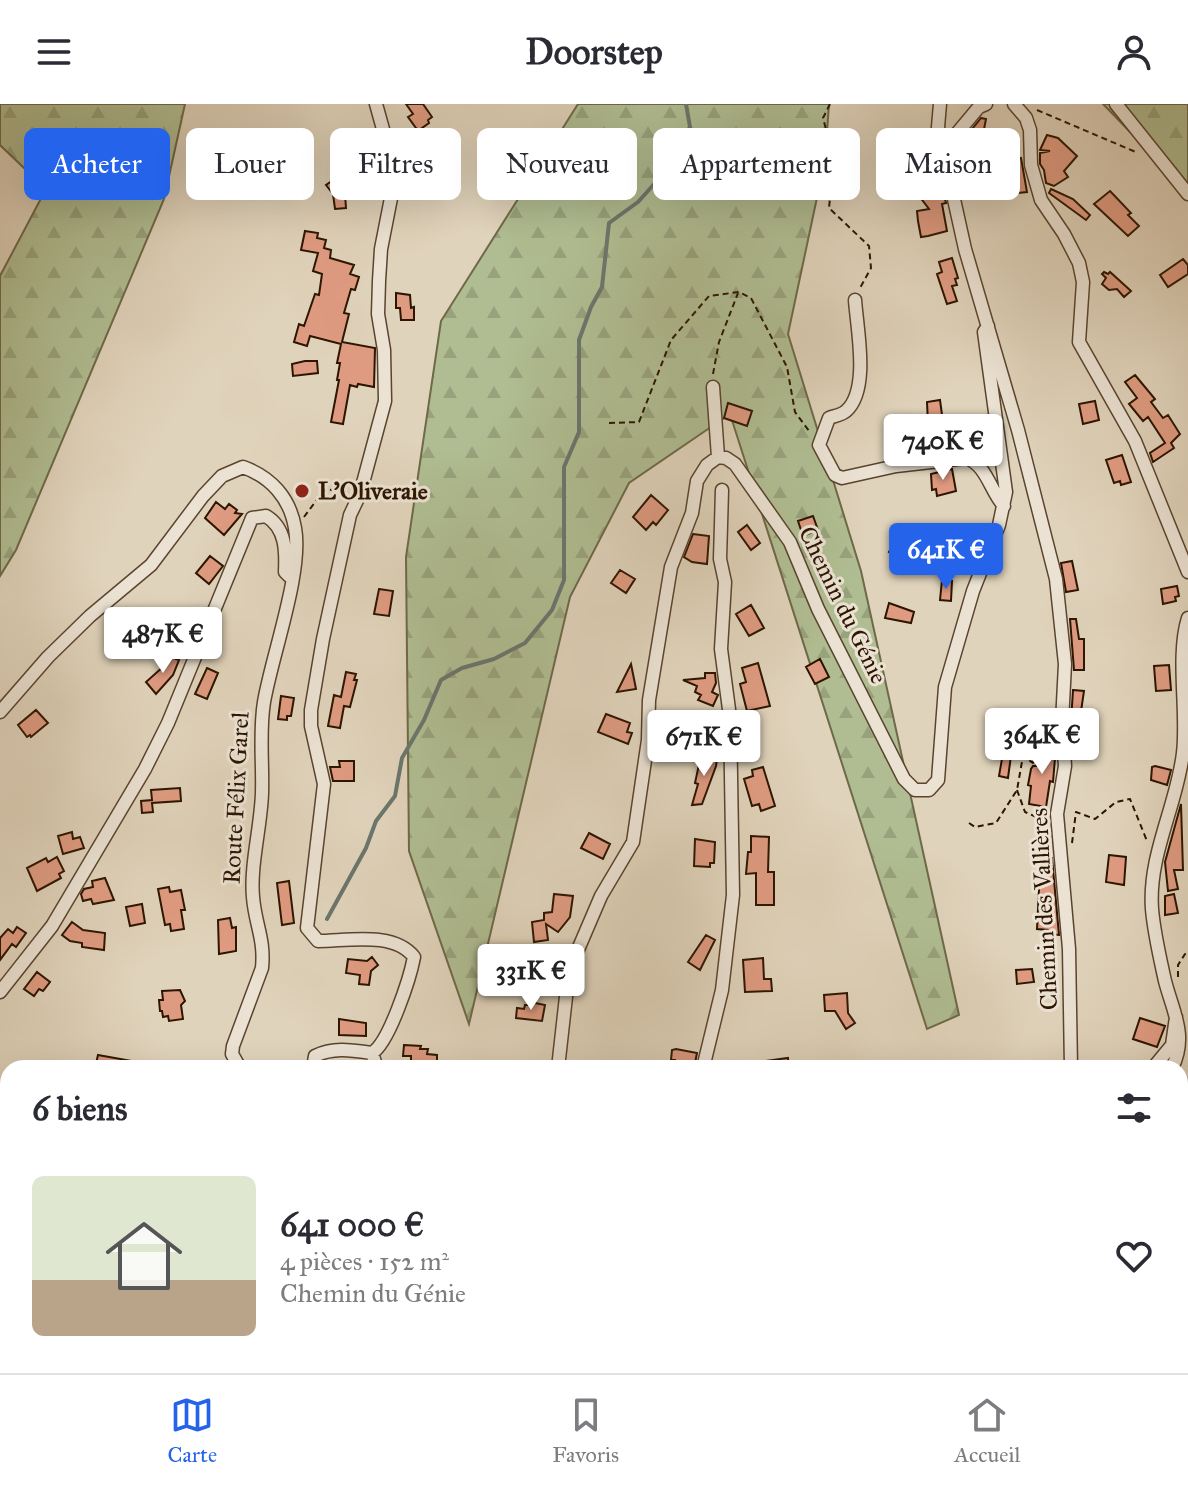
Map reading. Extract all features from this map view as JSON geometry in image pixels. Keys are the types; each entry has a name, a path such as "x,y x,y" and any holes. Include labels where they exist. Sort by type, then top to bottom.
{"street":[{"path":"314,1060 315,1056 327,1050 372,1053 382,1043 414,957 407,948 389,941 318,941 307,928 324,784 311,726 311,710 350,515 360,494 385,401 384,350 378,314 381,249 392,193 391,158 376,104"},
{"path":"938,128 940,104"},
{"path":"961,128 979,107 986,104"},
{"path":"1116,104 1188,194"},
{"path":"1017,106 1030,130 1031,165 1041,200 1079,263 1083,282 1079,342 1135,441 1188,572"},
{"path":"954,200 988,326"},
{"path":"855,300 860,371 857,394 845,413 829,418 819,445 835,475 842,478 952,458 975,461 1004,506"},
{"name":"Chemin du Génie","path":"718,457 735,464 790,542 818,609 904,779 915,790 929,790 938,780 945,687 973,591 999,525 1006,492 984,332 988,326"},
{"name":"Chemin des Vallières","path":"988,326 1056,579 1065,664 1062,722 1065,766 1057,814 1069,949 1071,1060"},
{"path":"559,1060 568,979 574,959 601,896 633,842 648,740 649,700 671,567 692,513 697,481 707,465 718,457 713,387"},
{"name":"Route Félix Garel","path":"0,712 48,657 90,616 151,565 222,476 243,467 261,473 278,489 289,506 296,543 263,704 262,795 253,896 264,945 262,968 233,1046 235,1060"},
{"path":"705,1060 722,990 733,895 730,717 721,649 725,582 720,559 722,490"},
{"path":"0,992 52,926 145,769 168,723 252,518 266,516 279,527 285,547 285,572 291,579"},
{"path":"1175,1060 1182,1044 1182,1033 1177,1010 1166,985 1152,907 1156,864 1183,753 1188,618"},
{"path":"1160,1060 1172,1045 1177,1010"},
{"path":"372,1053 374,1060"}],"path":[{"path":"830,104 823,118 834,159 829,208 869,246 871,268 855,300"},
{"path":"1017,106 1069,121 1119,147 1162,160"},
{"path":"714,364 719,342 739,292"},
{"path":"609,423 639,422 671,340 709,296 739,292 751,298 787,367 795,412 819,445"},
{"path":"295,530 325,489 360,494"},
{"path":"969,823 975,827 996,823 1017,790 1023,756 1033,763 1043,738 1054,723 1062,722"},
{"path":"1017,790 1025,812 1041,819 1045,832"},
{"path":"1061,854 1072,849 1076,812 1095,819 1116,802 1130,799 1156,864"},
{"path":"1178,980 1178,965 1185,954 1188,957"}],"green space":[{"path":"0,104 185,104 170,172 170,128 24,128 24,168 0,145"},
{"path":"578,104 829,104 827,128 653,128 653,200 816,200 788,334 861,571 959,1015 927,1029 730,414 629,483 570,597 469,1024 409,851 406,557 441,321 517,200 637,200 637,128 563,128"},
{"path":"1103,104 1188,104 1188,192"},
{"path":"40,200 164,200 16,550 0,576 0,276"}],"building":[{"path":"406,104 423,104 432,117 422,128 416,128 408,117 413,114"},
{"path":"981,118 986,119 984,128 973,128"},
{"path":"1047,135 1058,138 1077,156 1064,171 1068,177 1054,186 1046,183 1040,164 1040,153 1050,151 1040,150"},
{"path":"1020,158 1027,192 1020,193"},
{"path":"1051,189 1073,199 1090,215 1086,220 1049,193"},
{"path":"1110,191 1139,226 1128,236 1094,204"},
{"path":"334,200 345,200 346,208 335,209"},
{"path":"922,200 945,200 946,203 942,204 947,231 921,237 917,211 929,209"},
{"path":"305,231 318,233 317,238 326,240 324,248 331,250 330,258 354,265 350,274 359,277 355,290 351,289 344,313 349,314 342,342 375,348 374,387 350,385 343,424 331,422 339,380 340,363 337,363 341,344 310,336 307,346 294,342 299,324 304,326 315,294 319,295 322,274 313,271 318,253 301,250"},
{"path":"952,258 958,278 955,279 957,285 952,286 957,301 947,304 937,274 942,272 939,262"},
{"path":"1183,259 1188,265 1188,274 1168,287 1160,275"},
{"path":"1110,272 1131,291 1124,297 1117,289 1109,290 1102,284 1106,278 1102,274"},
{"path":"396,293 410,295 414,320 401,320 400,308 396,308"},
{"path":"317,361 318,373 293,376 292,364"},
{"path":"1135,375 1155,399 1151,402 1163,418 1168,415 1180,434 1171,443 1174,448 1153,462 1150,453 1165,443 1148,417 1143,421 1129,404 1137,398 1125,382"},
{"path":"940,400 943,422 930,423 932,447 918,449 915,425 928,423 927,402"},
{"path":"1095,401 1099,420 1083,424 1079,404"},
{"path":"728,403 752,411 747,426 724,418"},
{"path":"1122,455 1131,482 1121,485 1120,481 1114,483 1106,460"},
{"path":"952,469 956,491 937,496 936,489 932,490 931,474"},
{"path":"651,495 668,510 656,525 653,522 646,530 633,517"},
{"path":"216,502 225,509 229,504 237,510 235,513 242,514 224,535 205,518"},
{"path":"813,516 818,530 803,536 798,521"},
{"path":"747,525 760,543 751,550 738,532"},
{"path":"903,530 919,541 913,551 930,552 930,565 907,564 889,552"},
{"path":"693,534 709,536 707,564 692,562 684,557"},
{"path":"210,556 223,566 209,584 196,573"},
{"path":"1072,561 1078,590 1066,592 1061,563"},
{"path":"620,570 635,579 626,593 611,583"},
{"path":"942,580 952,581 951,601 940,600"},
{"path":"1177,586 1179,596 1175,597 1176,601 1163,604 1161,589"},
{"path":"379,589 393,591 389,616 374,614"},
{"path":"889,603 914,612 911,623 885,618"},
{"path":"751,605 764,628 749,636 736,614"},
{"path":"1070,619 1076,619 1079,639 1084,639 1084,670 1074,670"},
{"path":"168,656 179,660 173,675 156,694 146,682 164,666"},
{"path":"820,659 829,677 815,684 806,667"},
{"path":"758,663 770,706 747,711 740,684 746,682 742,668"},
{"path":"631,664 636,689 617,692"},
{"path":"1169,665 1171,690 1156,691 1154,666"},
{"path":"207,668 218,673 207,699 195,694"},
{"path":"346,672 356,674 354,680 357,680 350,707 344,706 340,728 328,726 334,695 341,697"},
{"path":"705,673 715,673 716,683 712,692 718,695 713,706 698,700 701,695 695,692 697,686 683,680 705,678"},
{"path":"1073,690 1084,691 1079,725 1079,758 1074,758 1071,722"},
{"path":"281,696 294,698 291,716 287,716 287,720 278,719"},
{"path":"36,710 48,723 27,737 18,725"},
{"path":"606,714 630,723 627,732 632,733 628,744 598,732"},
{"path":"1044,743 1055,745 1053,782 1050,781 1046,807 1029,804 1031,786 1028,785 1031,769 1036,766"},
{"path":"1004,747 1012,748 1008,778 999,776"},
{"path":"701,755 717,759 716,766 702,804 692,805 698,784 695,783"},
{"path":"339,761 354,761 354,781 333,781 330,767 340,767"},
{"path":"763,767 775,806 761,811 759,804 752,806 744,779 753,776 752,770"},
{"path":"1152,767 1171,770 1167,785 1151,780"},
{"path":"180,788 181,801 152,803 153,812 142,813 141,801 152,800 151,790"},
{"path":"1181,804 1183,870 1174,870 1178,889 1168,891 1165,862"},
{"path":"72,832 73,839 80,837 84,848 63,854 58,836"},
{"path":"589,833 610,844 603,859 581,848"},
{"path":"751,836 769,837 768,872 774,872 774,905 756,905 756,873 746,874"},
{"path":"695,839 715,842 714,863 710,863 710,867 694,866"},
{"path":"1109,855 1126,857 1124,885 1106,882"},
{"path":"57,857 64,871 59,874 61,878 37,891 27,868 46,858 48,862"},
{"path":"1044,858 1052,858 1059,935 1037,929 1040,869 1043,869"},
{"path":"105,878 114,900 93,904 91,899 83,901 81,894 84,889 93,887 92,881"},
{"path":"289,881 294,923 282,925 277,883"},
{"path":"169,887 170,892 181,890 185,910 181,910 184,929 171,931 170,924 165,925 158,889"},
{"path":"554,894 573,896 570,917 558,932 546,924 548,940 534,942 532,922 544,920 544,913 552,912"},
{"path":"1174,894 1178,913 1165,915 1165,896"},
{"path":"142,904 145,923 130,926 126,907"},
{"path":"230,918 232,928 236,927 236,951 219,954 218,920"},
{"path":"72,922 83,930 105,933 104,950 82,947 82,943 70,941 62,935"},
{"path":"17,927 26,933 16,947 12,944 0,960 0,938 8,929 13,933"},
{"path":"706,935 715,940 700,970 688,962"},
{"path":"372,957 378,965 371,971 369,985 359,984 360,975 346,973 348,959 367,961"},
{"path":"763,958 764,979 771,979 772,991 745,992 743,960"},
{"path":"1032,969 1034,982 1017,984 1016,970"},
{"path":"37,972 50,982 34,996 24,989"},
{"path":"180,990 185,1001 181,1005 183,1019 169,1021 168,1016 163,1017 160,1011 162,991"},
{"path":"847,993 848,1013 855,1023 846,1029 835,1011 825,1011 824,995"},
{"path":"530,1002 545,1005 542,1021 516,1018 517,1008 524,1009"},
{"path":"1140,1018 1165,1026 1157,1047 1133,1039"},
{"path":"339,1019 366,1023 366,1036 339,1035"},
{"path":"404,1045 421,1046 420,1049 428,1049 427,1054 437,1055 437,1060 411,1060 411,1056 403,1056"},
{"path":"672,1050 697,1053 696,1060 671,1060"},
{"path":"98,1055 126,1060 97,1060"}],"waterway":[{"path":"327,919 366,848 376,821 395,796 402,758 424,720 441,680 462,668 494,659 525,643 552,610 564,580 564,467 579,432 579,340 602,287 609,223 638,202 665,172 690,127 686,104"}],"place":[{"name":"L'Oliveraie","path":"302,491"}]}
